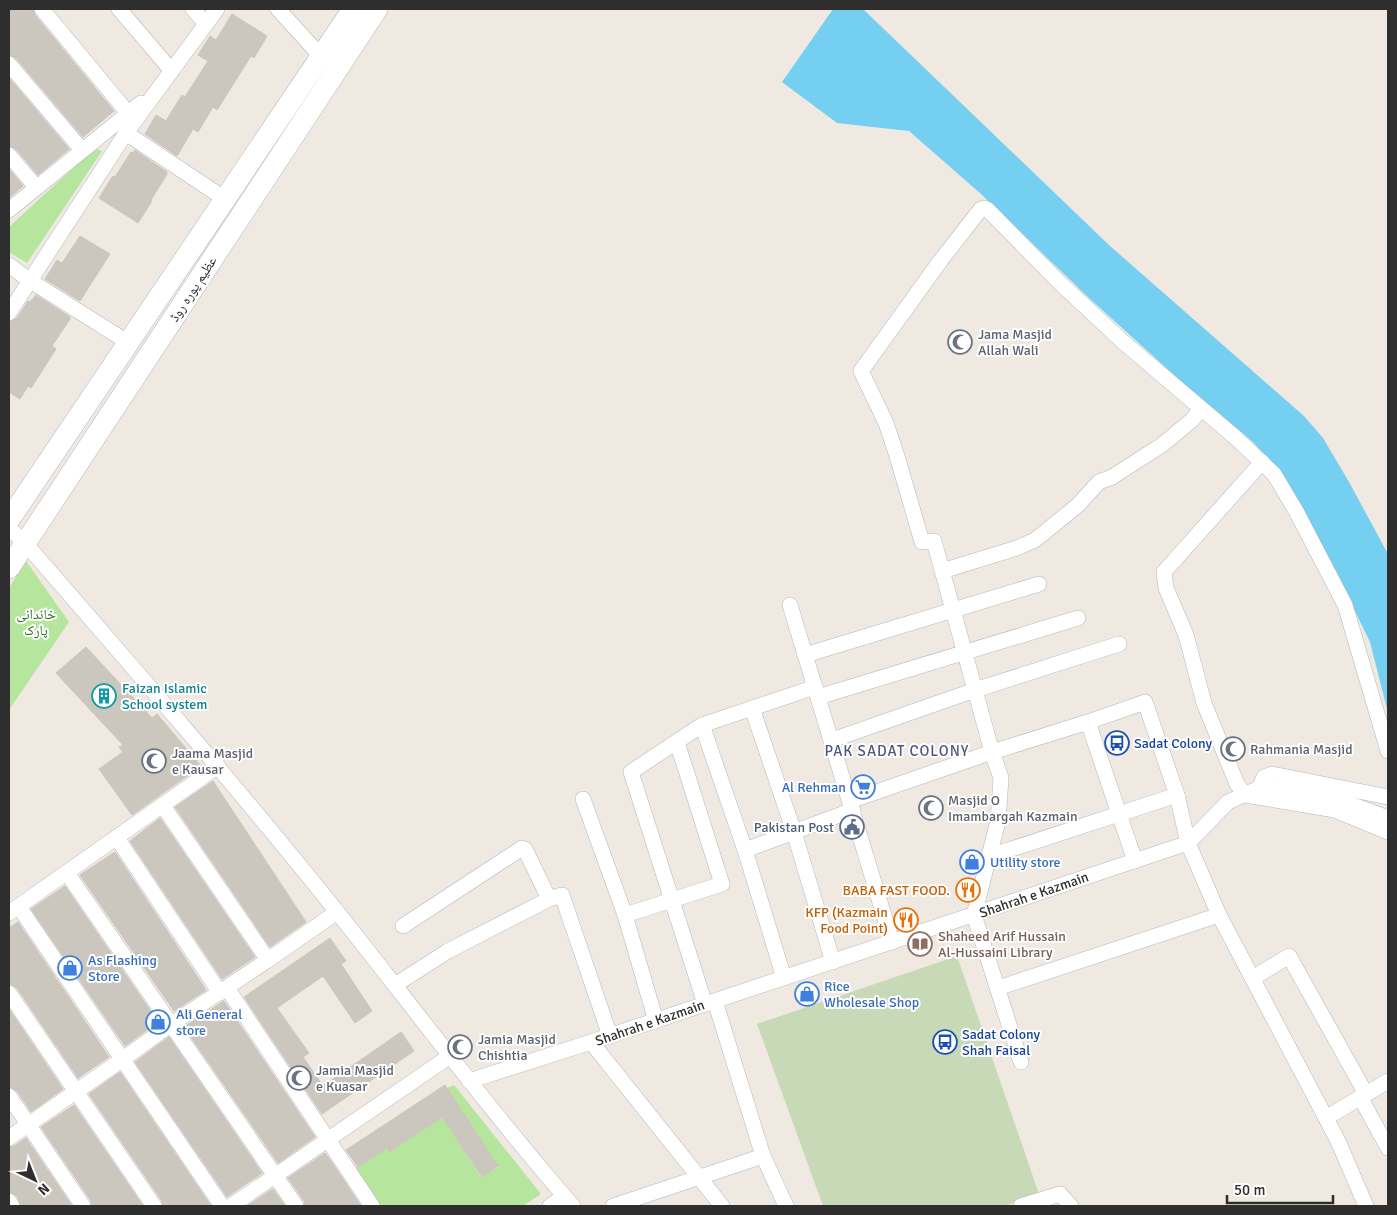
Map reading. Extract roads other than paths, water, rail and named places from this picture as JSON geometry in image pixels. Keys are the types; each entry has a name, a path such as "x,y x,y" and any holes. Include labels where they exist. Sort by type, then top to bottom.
{"main road":[{"name":"عظیم پورہ روڈ","path":"9,520 353,9"},
{"name":"عظیم پورہ روڈ","path":"9,568 377,9"}],"street":[{"path":"42,9 128,113"},
{"path":"119,9 171,70"},
{"path":"193,9 206,24"},
{"path":"9,313 126,133 217,9"},
{"path":"278,9 335,73"},
{"path":"9,64 82,150"},
{"path":"9,210 154,93"},
{"path":"126,133 225,199"},
{"path":"9,155 36,187"},
{"path":"1020,1062 974,915 998,821 1001,778 992,752 934,541 922,542 898,456 886,424 861,371 941,260 980,210 987,209 1059,282 1122,341 1236,438 1274,474 1296,511 1345,605 1388,751"},
{"path":"9,265 29,280 129,343"},
{"path":"942,571 1017,548 1034,540 1077,506 1099,482 1112,477 1162,445 1192,420 1201,409"},
{"path":"1262,462 1164,572 1166,588 1186,635 1204,703 1237,784 1244,795 1335,810 1388,823"},
{"path":"9,528 25,543 218,766 337,912 469,1081 569,1201 550,1206"},
{"path":"805,655 1039,584"},
{"path":"790,605 892,942"},
{"path":"786,1206 763,1156 673,900 631,772 702,725 752,708 816,692 1078,618"},
{"path":"832,740 975,690 1118,644"},
{"path":"745,850 992,752 1145,702 1177,795 1188,843 1219,915 1338,1141 1366,1206"},
{"path":"752,708 794,832 833,962"},
{"path":"1088,722 1135,861"},
{"path":"702,725 745,850 784,978"},
{"path":"625,916 722,884 677,742"},
{"path":"218,766 14,910 123,1059 222,1206"},
{"name":"Shahrah e Kazmain","path":"469,1081 656,1021 1188,843 1228,802 1259,788 1264,778 1272,774 1388,797"},
{"path":"1259,788 1345,802 1388,823"},
{"path":"990,856 1177,795"},
{"path":"583,799 625,916 656,1021"},
{"path":"163,806 268,960"},
{"path":"117,838 372,1206"},
{"path":"403,926 522,848 525,849 549,899"},
{"path":"67,872 170,1025 296,1206"},
{"path":"395,985 448,951 549,899 562,895 610,1036"},
{"path":"9,1138 170,1025 337,912"},
{"path":"998,988 1219,915"},
{"path":"1253,978 1289,956 1363,1096 1388,1148"},
{"path":"9,993 154,1206"},
{"path":"591,1042 722,1206"},
{"path":"231,1206 450,1056"},
{"path":"1326,1118 1388,1081"},
{"path":"9,1096 83,1206"},
{"path":"613,1206 763,1156"},
{"path":"1020,1206 1060,1194 1071,1206"},
{"path":"9,1201 12,1206"}],"water":[{"path":"833,9 863,9 1110,246 1304,416 1323,438 1388,554 1388,713 1370,642 1350,601 1286,479 1253,442 1184,384 1089,298 981,194 909,131 837,123 782,82"}],"place":[{"name":"Jama Masjid Allah Wali","path":"960,342"},
{"name":"Faizan Islamic School system","path":"104,696"},
{"name":"Sadat Colony","path":"1117,743"},
{"name":"Rahmania Masjid","path":"1233,749"},
{"name":"Jaama Masjid e Kausar","path":"154,761"},
{"name":"Al Rehman","path":"863,787"},
{"name":"Masjid O Imambargah Kazmain","path":"931,808"},
{"name":"Pakistan Post","path":"852,827"},
{"name":"Utility store","path":"972,862"},
{"name":"BABA FAST FOOD.","path":"968,890"},
{"name":"KFP (Kazmain Food Point)","path":"906,920"},
{"name":"Shaheed Arif Hussain Al-Hussaini Library","path":"920,944"},
{"name":"As Flashing Store","path":"70,968"},
{"name":"Rice Wholesale Shop","path":"807,994"},
{"name":"Ali General store","path":"158,1022"},
{"name":"Sadat Colony Shah Faisal","path":"945,1042"},
{"name":"Jamia Masjid Chishtia","path":"460,1047"},
{"name":"Jamia Masjid e Kuasar","path":"299,1078"}],"district":[{"name":"PAK SADAT COLONY","path":"897,751"}],"park label":[{"name":"خاندانی پارک","path":"36,622"}]}
